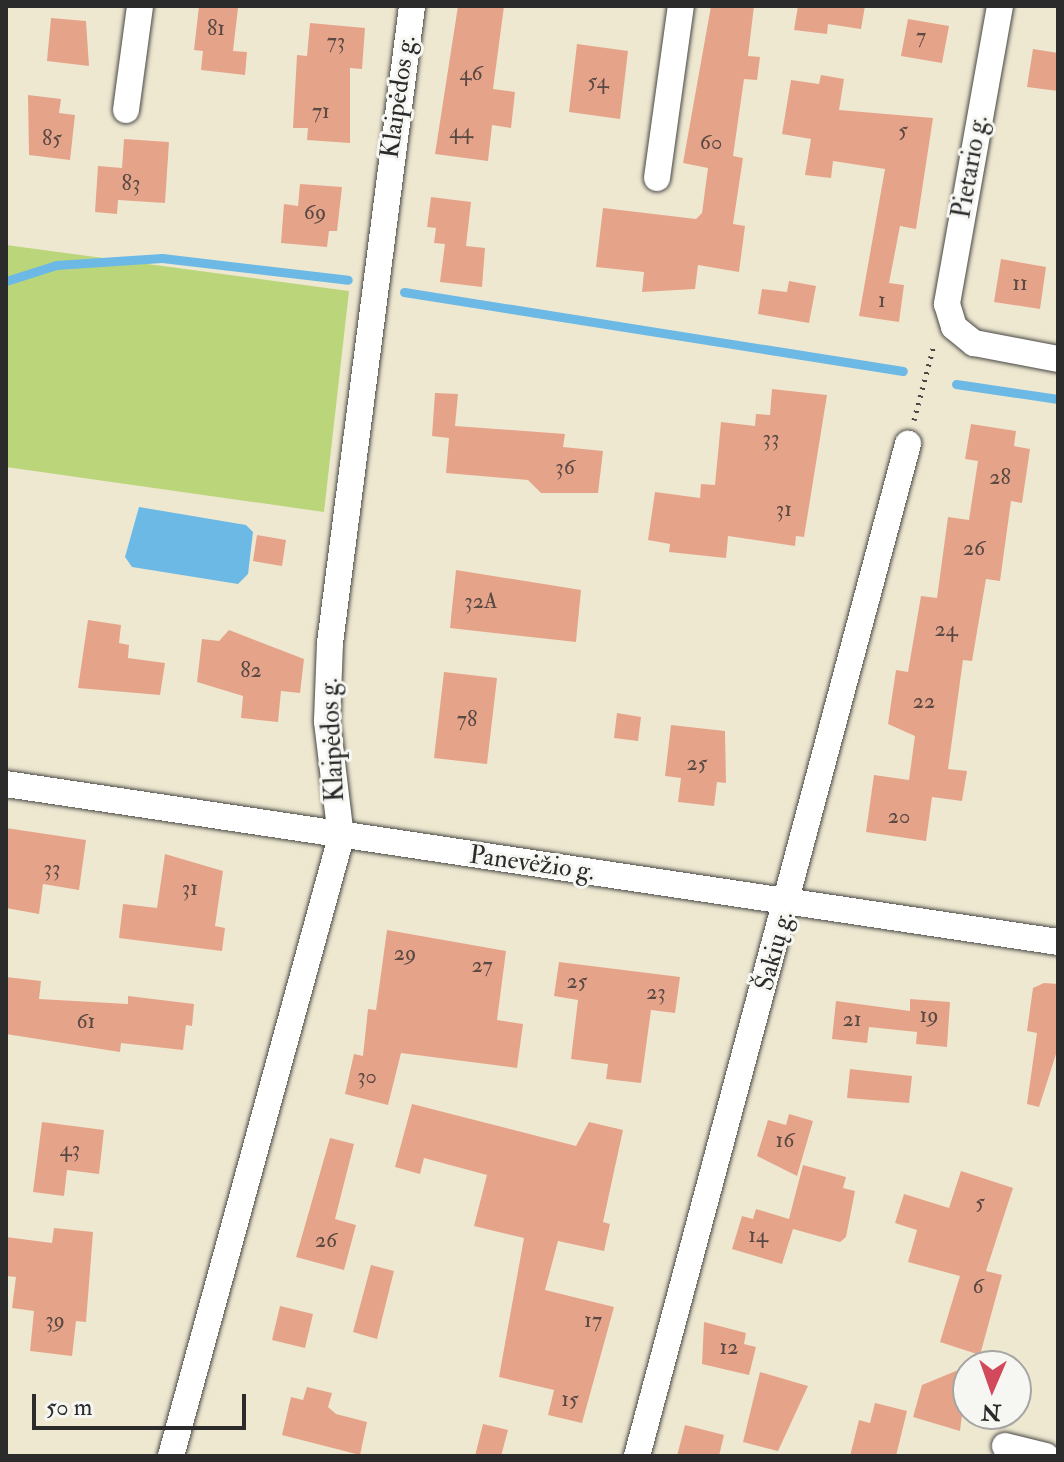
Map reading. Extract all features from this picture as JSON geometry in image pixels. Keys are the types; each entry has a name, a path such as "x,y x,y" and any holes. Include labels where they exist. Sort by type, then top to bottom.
{"street":[{"path":"126,110 140,6"},
{"name":"Klaipėdos g.","path":"171,1456 341,837 327,721 330,643 412,6"},
{"path":"657,178 681,6"},
{"name":"Pietario g.","path":"954,327 948,294 1000,6"},
{"path":"954,327 988,348 1058,359"},
{"name":"Šakių g.","path":"637,1456 908,444"},
{"name":"Panevėžio g.","path":"6,784 341,837 1058,942"},
{"path":"1005,1446 1046,1456"}],"path":[{"path":"908,444 931,352 954,327"}],"green space":[{"path":"6,245 349,291 324,512 6,467"}],"water":[{"path":"139,507 246,525 253,532 248,574 238,584 132,567 125,557"}],"building":[{"path":"199,6 238,8 233,51 247,52 245,75 201,70 203,51 194,50"},
{"path":"458,6 504,6 493,89 515,92 511,128 492,125 488,161 435,154"},
{"path":"711,6 754,6 748,56 760,57 757,80 744,79 733,156 743,158 733,224 745,226 739,272 698,265 695,289 642,292 644,272 596,267 603,208 696,219 702,213 708,168 683,163"},
{"path":"798,6 865,6 861,29 828,24 827,34 794,30"},
{"path":"51,18 86,21 89,66 47,61"},
{"path":"908,19 949,26 942,63 901,56"},
{"path":"310,23 365,28 362,69 350,68 350,143 307,140 308,128 293,128 297,55 307,56"},
{"path":"577,44 628,51 620,119 569,112"},
{"path":"1033,49 1058,53 1058,91 1027,87"},
{"path":"821,75 844,79 839,110 933,118 916,229 900,226 889,283 904,285 899,322 859,316 885,169 833,161 831,178 805,175 811,139 782,134 791,80 819,84"},
{"path":"28,95 61,99 59,113 75,115 70,160 29,155"},
{"path":"124,139 169,142 165,203 118,200 117,214 95,212 98,166 122,168"},
{"path":"300,184 342,187 337,231 329,231 327,247 281,243 284,204 298,206"},
{"path":"431,197 471,202 466,246 485,248 482,287 440,282 445,244 434,243 436,228 427,227"},
{"path":"1001,259 1046,267 1040,309 994,302"},
{"path":"789,281 816,286 809,323 758,314 762,289 787,292"},
{"path":"772,389 827,395 804,537 796,536 795,546 728,536 726,558 669,552 670,544 648,540 655,492 700,498 701,484 715,485 721,422 755,426 756,414 770,415"},
{"path":"435,393 458,394 455,426 565,434 563,447 603,451 598,493 541,493 528,480 446,473 449,438 432,436"},
{"path":"971,424 1016,431 1014,446 1030,449 1022,503 1011,501 1000,581 986,579 972,661 963,660 948,769 967,771 962,801 932,797 926,841 866,832 874,775 909,780 915,736 888,724 896,670 908,672 921,596 937,598 948,517 969,520 978,461 965,459"},
{"path":"257,535 286,540 282,566 253,561"},
{"path":"456,570 581,590 576,642 450,628"},
{"path":"88,620 121,625 119,643 129,645 128,658 165,663 160,695 78,688"},
{"path":"229,630 304,659 300,693 281,691 278,722 241,718 243,696 197,682 202,639 219,641"},
{"path":"444,672 497,678 487,764 434,758"},
{"path":"617,713 641,717 638,741 614,738"},
{"path":"671,725 725,731 726,783 717,782 714,806 678,802 681,778 665,776"},
{"path":"6,828 86,840 79,890 43,884 39,914 6,908"},
{"path":"165,854 223,871 215,926 225,928 222,951 119,938 123,904 157,908"},
{"path":"387,930 506,951 497,1020 523,1024 517,1068 401,1053 388,1105 345,1094 354,1054 363,1056 368,1009 376,1010"},
{"path":"559,962 680,977 675,1013 651,1010 641,1083 606,1079 608,1064 571,1059 578,1000 554,996"},
{"path":"6,977 41,981 39,999 128,1004 128,996 194,1004 192,1026 186,1025 183,1050 121,1043 120,1052 6,1034"},
{"path":"1044,983 1058,984 1058,1048 1039,1107 1027,1104 1037,1033 1027,1031 1033,988"},
{"path":"910,999 950,1002 947,1047 916,1044 917,1032 869,1027 867,1043 832,1039 836,1001 910,1011"},
{"path":"850,1069 912,1076 909,1103 847,1098"},
{"path":"412,1104 576,1146 589,1122 623,1130 603,1222 610,1224 604,1251 558,1241 545,1290 614,1307 582,1423 548,1415 554,1390 499,1377 524,1238 474,1226 487,1175 424,1158 420,1174 395,1167"},
{"path":"789,1114 813,1121 797,1176 757,1156 768,1120 786,1125"},
{"path":"42,1122 104,1130 99,1174 67,1170 64,1196 33,1192"},
{"path":"330,1138 354,1144 335,1219 356,1225 344,1270 296,1257"},
{"path":"803,1165 846,1177 843,1188 855,1191 846,1237 840,1242 793,1229 782,1264 732,1249 742,1216 753,1219 756,1209 789,1219"},
{"path":"961,1171 1013,1188 986,1271 1002,1275 981,1350 965,1350 940,1342 960,1276 908,1262 917,1230 895,1223 904,1194 949,1208"},
{"path":"54,1228 93,1232 86,1322 76,1321 72,1356 30,1351 34,1311 12,1308 16,1277 6,1276 6,1237 52,1243"},
{"path":"371,1265 394,1271 377,1339 353,1332"},
{"path":"280,1306 313,1314 305,1348 272,1340"},
{"path":"704,1322 746,1333 744,1344 756,1347 749,1375 702,1364"},
{"path":"760,1372 808,1386 778,1451 743,1442"},
{"path":"952,1373 952,1429 913,1417 922,1385"},
{"path":"307,1387 332,1393 328,1407 336,1414 367,1422 360,1455 282,1435 291,1397 303,1400"},
{"path":"875,1403 907,1411 896,1456 850,1456 859,1420 870,1423"},
{"path":"483,1424 508,1430 501,1456 475,1456"},
{"path":"685,1425 724,1435 719,1456 677,1456"}],"waterway":[{"path":"6,281 56,265 162,258 348,280"},
{"path":"404,292 903,371"},
{"path":"956,384 1058,399"}]}
